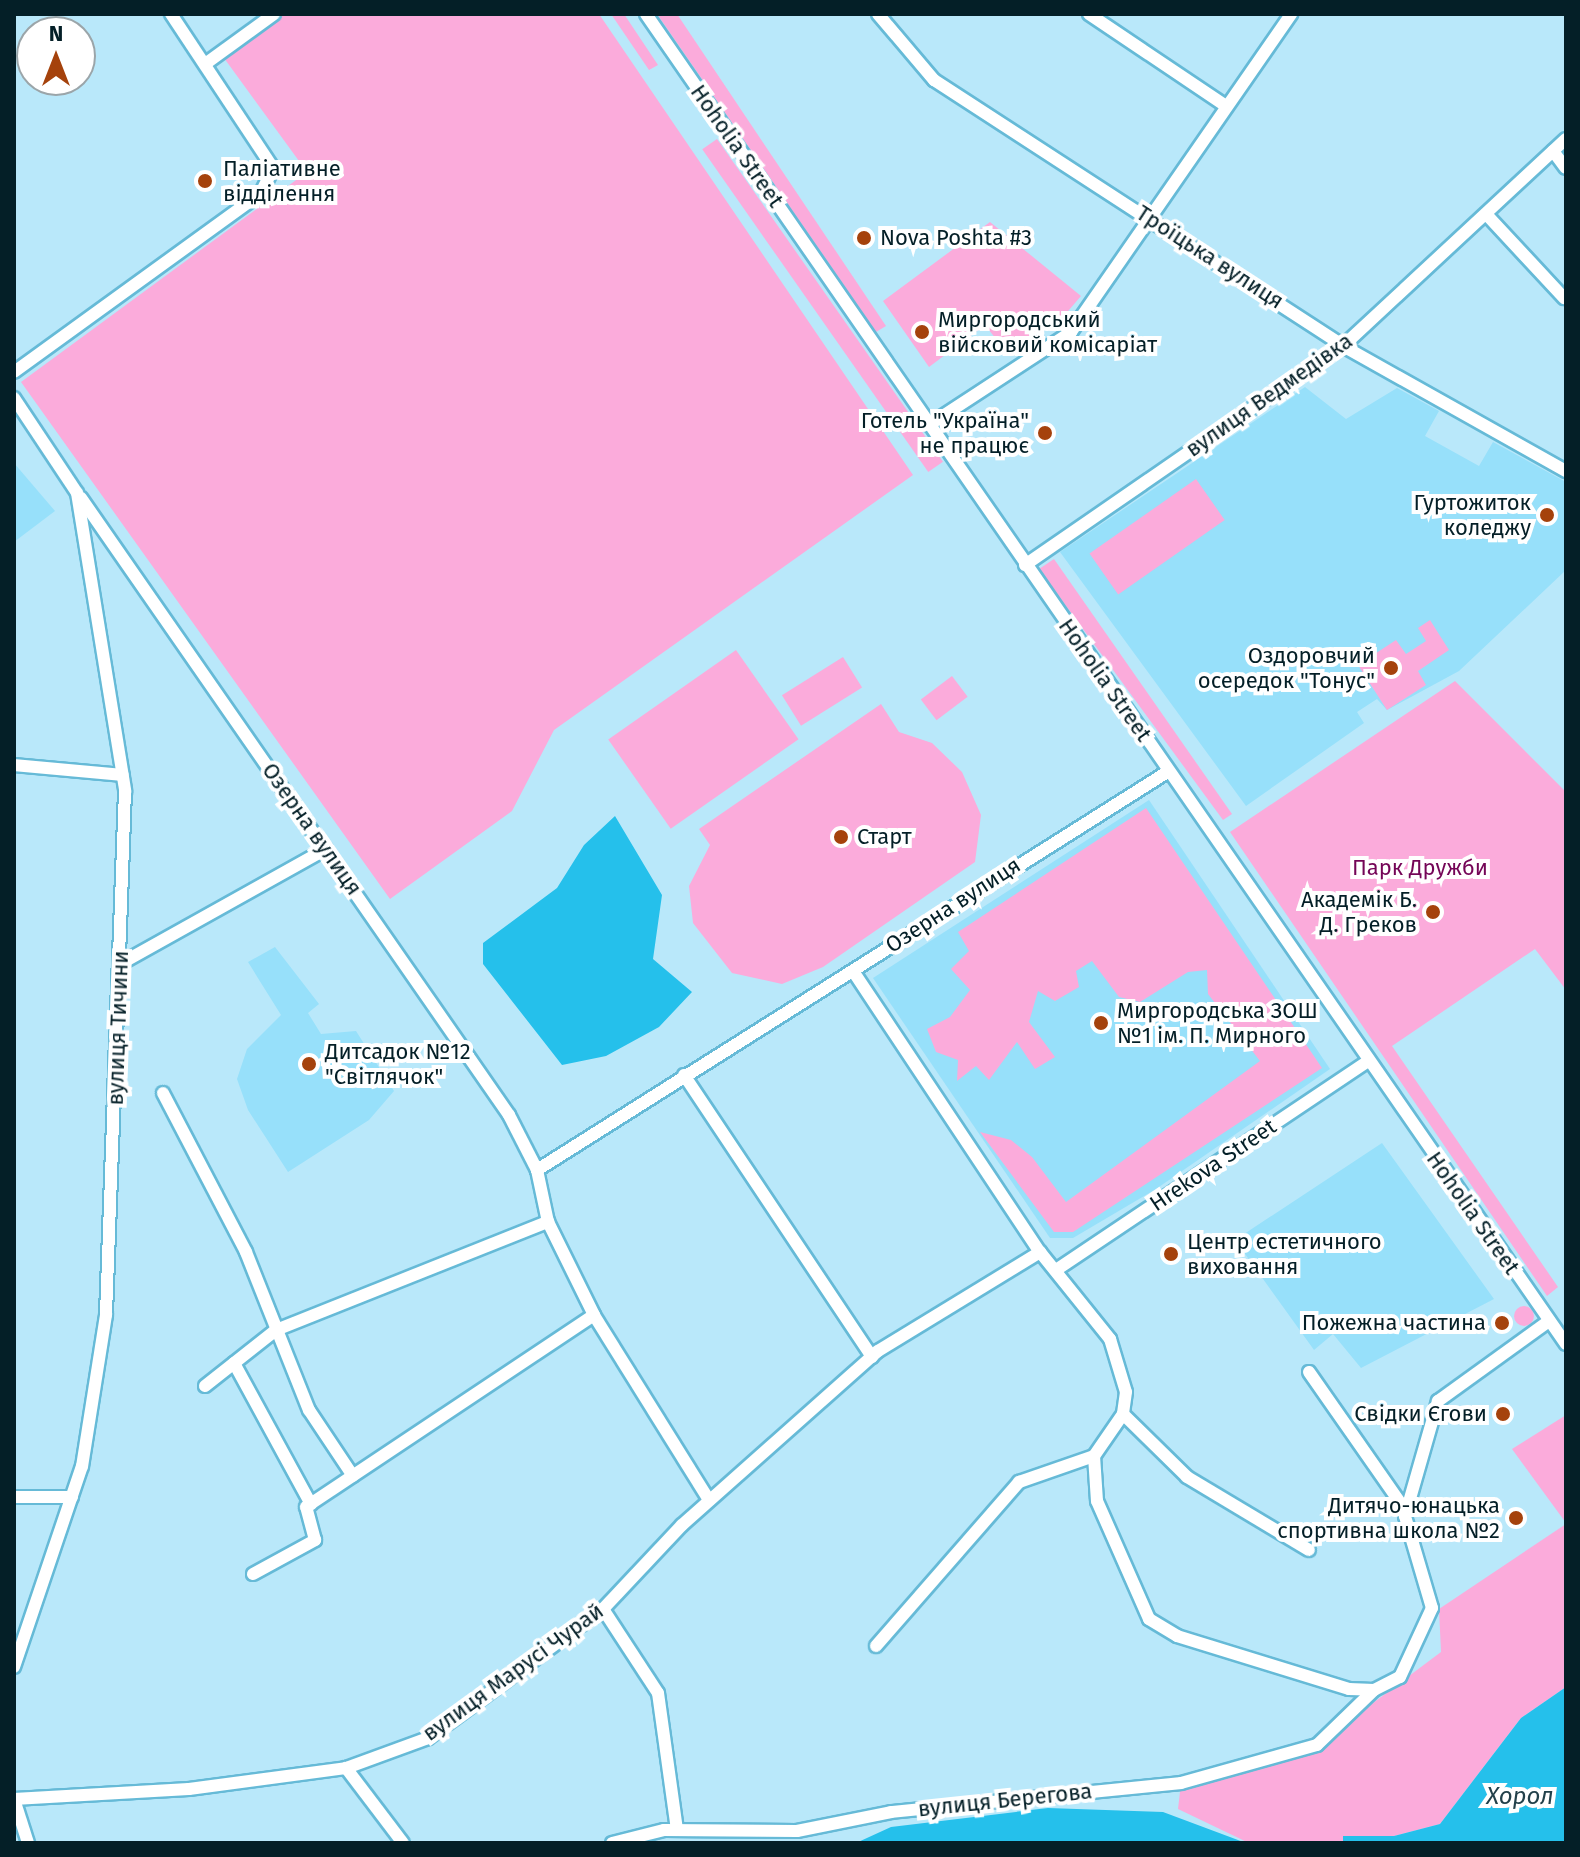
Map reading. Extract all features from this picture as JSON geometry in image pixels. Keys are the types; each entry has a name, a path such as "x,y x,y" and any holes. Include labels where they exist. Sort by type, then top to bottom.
{"street":[{"path":"14,372 261,193 273,168 171,14"},
{"path":"205,64 274,14"},
{"name":"Hoholia Street","path":"646,14 1367,1062 1566,1344"},
{"name":"Троїцька вулиця","path":"878,14 934,80 1149,216 1343,346 1566,471"},
{"path":"1089,14 1226,106"},
{"path":"929,425 1071,332 1291,14"},
{"name":"вулиця Ведмедівка","path":"1025,565 1343,346 1566,139"},
{"path":"1553,151 1566,168"},
{"path":"1486,214 1564,298"},
{"name":"вулиця Тичини","path":"14,398 77,493 123,775 120,964 106,1315 72,1497 14,1667"},
{"name":"Озерна вулиця","path":"77,493 509,1115 537,1170 548,1222 594,1315 709,1500"},
{"path":"14,765 123,775"},
{"name":"Озерна вулиця","path":"537,1170 1169,771"},
{"path":"120,964 326,849"},
{"path":"853,971 1040,1252 1059,1268 1110,1339 1126,1392 1123,1414 1094,1456 1019,1482 876,1646"},
{"name":"Hrekova Street","path":"1059,1268 1367,1062"},
{"path":"684,1075 872,1357"},
{"path":"163,1093 246,1252 309,1410 353,1476"},
{"path":"205,1386 276,1330 548,1222"},
{"name":"вулиця Марусі Чурай","path":"14,1799 189,1789 346,1768 428,1738 603,1609 709,1500 872,1357 1040,1252"},
{"path":"311,1504 594,1315"},
{"path":"1406,1511 1438,1401 1549,1321"},
{"path":"234,1363 311,1504 315,1540 253,1574"},
{"path":"1309,1372 1406,1511"},
{"path":"1123,1414 1187,1477 1309,1550"},
{"path":"1094,1456 1109,1542 1149,1619 1265,1667 1374,1690"},
{"path":"14,1497 72,1497"},
{"name":"вулиця Берегова","path":"612,1843 677,1830 797,1831 891,1812 1181,1783 1317,1745 1374,1690 1400,1677 1432,1608 1406,1511"},
{"path":"603,1609 658,1693 677,1830"},
{"path":"346,1768 403,1843"},
{"path":"14,1799 28,1843"}],"shaded area":[{"path":"1305,387 1346,419 1397,388 1439,411 1425,436 1479,466 1493,442 1566,482 1566,570 1459,671 1387,710 1377,699 1357,712 1364,723 1246,806 1060,552"},
{"path":"14,463 55,511 14,542"},
{"name":"Миргородська ЗОШ №1 ім. П. Мирного","path":"1149,800 1330,1069 1156,1189 1073,1238 1050,1238 873,978"},
{"name":"Дитсадок №12 \"Світлячок\"","path":"275,947 319,1004 308,1013 321,1034 356,1031 394,1091 369,1120 288,1172 248,1110 237,1079 247,1049 281,1015 248,962"},
{"path":"1382,1143 1494,1299 1361,1368 1333,1334 1314,1350 1235,1240"}],"green space":[{"path":"284,14 599,14 913,475 554,730 512,811 390,899 21,382 307,172 224,58"},
{"path":"611,14 624,14 658,65 649,70"},
{"path":"657,14 677,14 886,326 876,332"},
{"path":"717,139 943,462 928,472 702,149"},
{"path":"990,222 1081,296 1063,317 1007,353 985,325 929,367 883,301"},
{"path":"1196,479 1225,520 1118,595 1090,554"},
{"path":"1054,559 1232,814 1223,820 1039,569"},
{"name":"Оздоровчий осередок \"Тонус\"","path":"1430,620 1449,650 1418,671 1426,685 1387,710 1358,665 1396,640 1406,654 1426,641 1418,628"},
{"path":"736,650 799,739 671,829 608,739"},
{"path":"843,657 862,688 801,726 782,695"},
{"path":"952,676 968,697 937,720 921,699"},
{"name":"Парк Дружби","path":"1455,681 1566,792 1566,990 1535,949 1392,1046 1558,1287 1547,1296 1230,832"},
{"name":"Старт","path":"881,704 899,732 932,743 962,772 981,815 975,862 823,967 782,984 732,973 693,923 689,886 710,845 699,829"},
{"path":"1146,808 1322,1068 1073,1232 1054,1232 980,1132 1011,1140 1032,1157 1066,1202 1260,1061 1208,994 1207,970 1188,972 1140,1002 1119,997 1092,961 1076,971 1079,987 1055,1001 1038,991 1029,1022 1055,1057 1035,1069 1017,1042 989,1080 976,1066 957,1081 958,1060 936,1052 927,1029 950,1017 970,990 951,969 969,951 958,932"},
{"path":"1524,1306 1531,1309 1534,1316 1531,1323 1524,1326 1517,1323 1514,1316 1517,1309"},
{"path":"1566,1415 1566,1523 1512,1449"},
{"path":"1566,1524 1566,1687 1521,1718 1440,1824 1394,1836 1344,1836 1343,1843 1249,1843 1178,1809 1181,1783 1317,1745 1441,1652 1439,1609"}],"water":[{"path":"615,816 662,895 653,959 692,992 659,1027 606,1056 562,1065 483,964 483,943 557,888 584,845"},
{"name":"Хорол","path":"1566,1687 1566,1843 1343,1843 1343,1836 1394,1836 1440,1824 1521,1718"},
{"path":"1048,1808 1163,1812 1246,1843 856,1843 891,1827"}],"place":[{"name":"Паліативне відділення","path":"205,181"},
{"name":"Nova Poshta #3","path":"864,238"},
{"name":"Миргородський війсковий комісаріат","path":"922,332"},
{"name":"Готель \"Україна\" не працює","path":"1045,433"},
{"name":"Гуртожиток коледжу","path":"1547,515"},
{"name":"Оздоровчий осередок \"Тонус\"","path":"1391,668"},
{"name":"Старт","path":"841,837"},
{"name":"Академік Б. Д. Греков","path":"1433,912"},
{"name":"Миргородська ЗОШ №1 ім. П. Мирного","path":"1101,1023"},
{"name":"Дитсадок №12 \"Світлячок\"","path":"309,1064"},
{"name":"Центр естетичного виховання","path":"1171,1254"},
{"name":"Пожежна частина","path":"1502,1323"},
{"name":"Свідки Єгови","path":"1503,1414"},
{"name":"Дитячо-юнацька спортивна школа №2","path":"1516,1518"}]}
